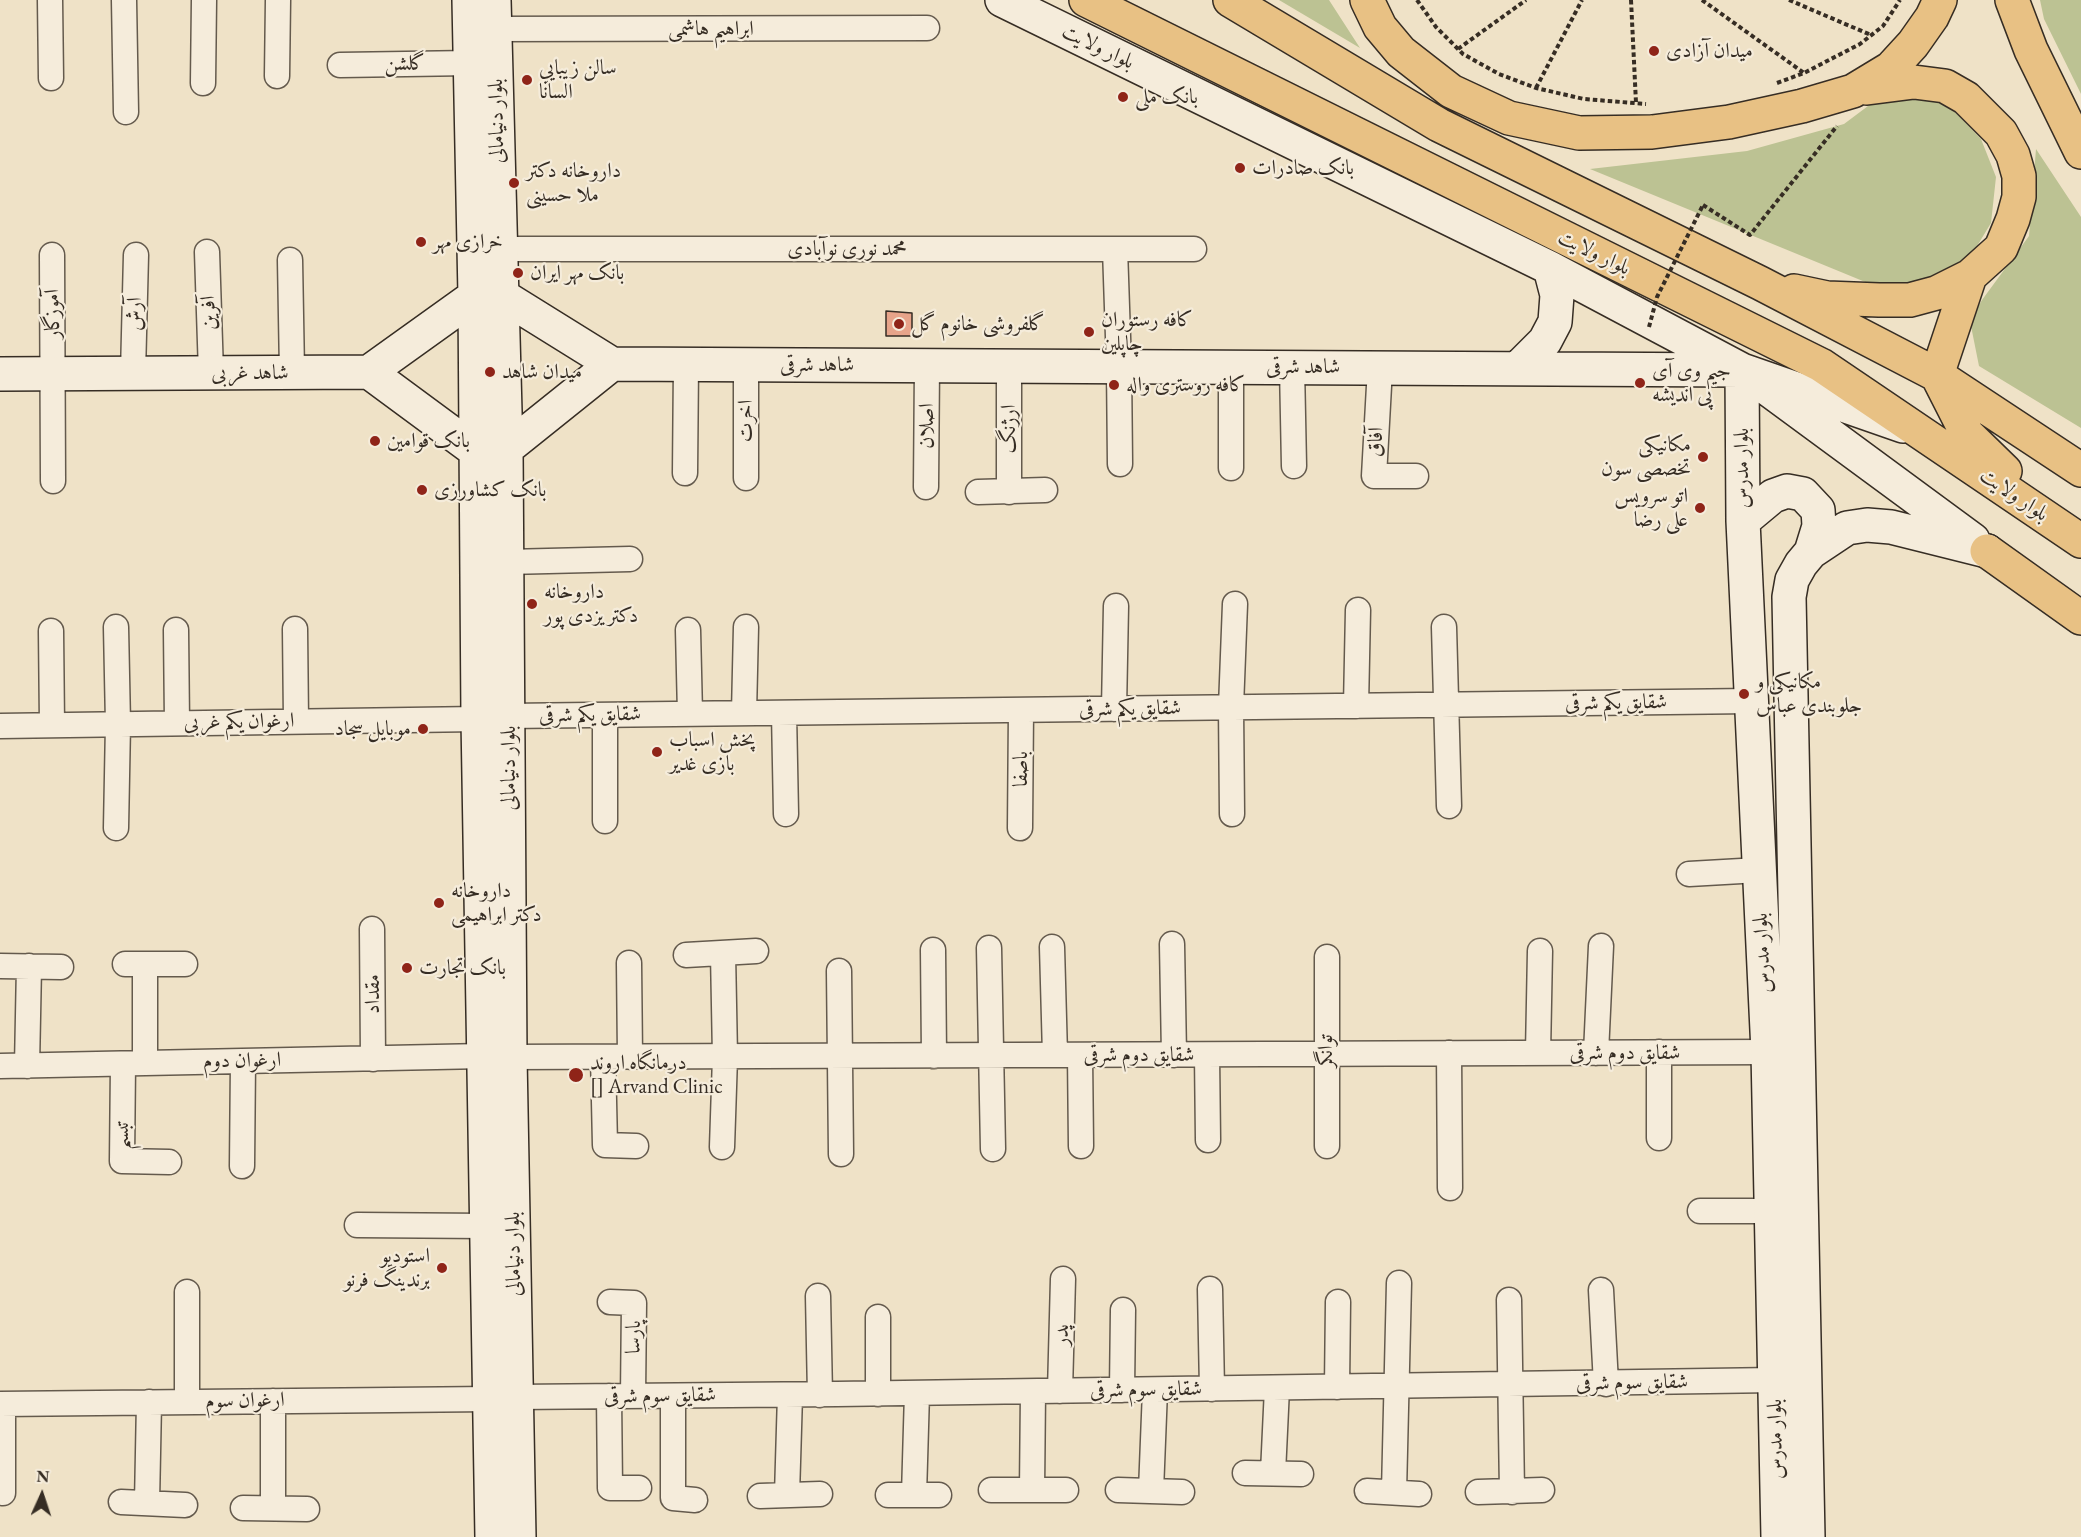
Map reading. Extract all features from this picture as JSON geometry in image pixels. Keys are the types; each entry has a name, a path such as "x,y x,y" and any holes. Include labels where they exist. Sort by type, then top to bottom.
{"main road":[{"name":"بلوار دنیامالی","path":"469,0 471,63 488,295 491,450 503,1398 492,1537"},
{"name":"بلوار ولایت","path":"1002,0 1550,268 1742,370"},
{"name":"بلوار ولایت","path":"1086,0 1821,365 2077,538"},
{"path":"1230,0 1439,125 1760,283 1937,375 2081,470"},
{"path":"1367,0 1380,27 1401,52 1451,91 1509,118 1579,133 1652,132 1729,122 1802,106 1853,91 1914,82 1945,86 1966,98 2001,133 2013,155 2019,176 2019,197 2001,248 1970,276 1936,293 1910,300 1827,298 1760,283"},
{"path":"1853,91 1891,68 1913,44 1932,17 1940,0"},
{"path":"2012,0 2031,50 2081,152"},
{"name":"بلوار دنیامالی","path":"488,295 499,249 495,15"},
{"path":"1518,368 1545,341 1555,322 1557,295 1550,268"},
{"path":"1970,276 1937,375 1967,434 2077,538"},
{"path":"488,295 612,364 491,450 369,372 488,295"},
{"name":"شاهد شرقی","path":"612,364 1742,370"},
{"path":"1742,370 1921,432"},
{"path":"1742,370 2081,618"},
{"name":"بلوار مدرس","path":"1742,370 1743,521 1768,1052 1778,1537"},
{"name":"شاهد غربی","path":"0,374 369,372"},
{"name":"بلوار دنیامالی","path":"491,450 507,562 493,718"},
{"path":"1743,521 1773,496 1788,491 1803,494 1818,510 1819,526 1811,552"},
{"path":"1811,552 1847,528 1867,525 1916,532 1987,551"},
{"name":"بلوار مدرس","path":"1808,1537 1788,618 1792,580 1811,552"},
{"name":"بلوار دنیامالی","path":"497,1057 487,1226 519,1537"}],"street":[{"path":"50,0 51,78"},
{"path":"124,0 126,112"},
{"path":"203,83 204,0"},
{"path":"277,76 278,0"},
{"name":"ابراهیم هاشمی","path":"495,15 927,28"},
{"name":"گلشن","path":"340,65 471,63"},
{"name":"محمد نوری نوآبادی","path":"499,249 1194,249"},
{"path":"1115,249 1120,464"},
{"name":"آفرین","path":"207,252 211,373"},
{"name":"آموزگار","path":"52,255 53,481"},
{"name":"آرش","path":"133,373 136,255"},
{"path":"290,260 292,372"},
{"path":"685,473 686,364"},
{"name":"اخرت","path":"746,364 746,478"},
{"name":"اصلان","path":"926,487 927,365"},
{"name":"ارژنگ","path":"1009,366 1009,492"},
{"path":"1231,367 1231,468"},
{"path":"1292,367 1294,466"},
{"name":"آفاق","path":"1380,368 1374,476 1416,476"},
{"path":"978,492 1045,490"},
{"path":"507,562 630,558"},
{"path":"1232,814 1231,707 1235,604"},
{"path":"1114,709 1116,606"},
{"path":"1356,706 1358,610"},
{"path":"116,627 118,724 116,828"},
{"path":"744,713 746,627"},
{"path":"1444,627 1449,806"},
{"path":"295,629 296,722"},
{"path":"176,630 177,723"},
{"path":"688,630 690,714"},
{"path":"51,631 52,725"},
{"name":"شقایق یکم شرقی","path":"493,718 1751,701"},
{"name":"باصفا","path":"1020,828 1021,710"},
{"path":"784,713 786,814"},
{"path":"605,715 605,821"},
{"name":"ارغوان یکم غربی","path":"0,726 493,718"},
{"path":"1689,874 1759,870"},
{"name":"مقداد","path":"372,929 373,1059"},
{"path":"1172,944 1174,1054"},
{"path":"1596,1053 1601,946"},
{"path":"1052,947 1055,1055"},
{"path":"989,948 993,1149"},
{"path":"686,955 756,951"},
{"path":"933,951 934,1056"},
{"path":"1538,1053 1540,951"},
{"path":"722,1147 725,1057 723,953"},
{"name":"توانگر","path":"1327,957 1327,1146"},
{"path":"629,963 630,1057"},
{"path":"134,1063 135,964 185,964"},
{"path":"0,966 62,967"},
{"path":"27,1066 29,966"},
{"path":"838,971 841,1154"},
{"path":"1659,1052 1659,1138"},
{"name":"شقایق دوم شرقی","path":"497,1057 1768,1052"},
{"path":"1449,1053 1450,1188"},
{"path":"1080,1055 1081,1146"},
{"path":"1207,1055 1208,1140"},
{"name":"ارغوان دوم","path":"0,1066 497,1057"},
{"path":"603,1057 605,1145 636,1146"},
{"path":"242,1166 243,1061"},
{"name":"تبسم","path":"134,1063 122,1161 169,1162"},
{"path":"1700,1211 1772,1210"},
{"path":"357,1225 487,1226"},
{"name":"پدر","path":"1060,1391 1063,1279"},
{"path":"1394,1492 1399,1283"},
{"path":"1210,1289 1212,1389"},
{"path":"1601,1290 1605,1384"},
{"path":"187,1292 187,1402"},
{"path":"818,1296 820,1395"},
{"path":"1509,1300 1512,1492"},
{"name":"پارسا","path":"610,1302 634,1303 633,1396"},
{"path":"1337,1387 1338,1302"},
{"path":"1122,1390 1123,1310"},
{"path":"878,1317 878,1394"},
{"name":"شقایق سوم شرقی","path":"503,1398 1775,1380"},
{"path":"1273,1473 1276,1388"},
{"path":"1151,1491 1155,1390"},
{"path":"1032,1490 1033,1392"},
{"path":"914,1495 917,1393"},
{"path":"787,1495 790,1395"},
{"path":"609,1396 610,1488 639,1488"},
{"path":"673,1396 673,1498 695,1500"},
{"name":"ارغوان سوم","path":"2,1404 503,1398"},
{"path":"273,1401 273,1508"},
{"path":"147,1503 149,1402"},
{"path":"2,1404 3,1493"},
{"path":"1245,1473 1301,1474"},
{"path":"991,1490 1066,1490"},
{"path":"1118,1490 1182,1491"},
{"path":"1478,1492 1542,1490"},
{"path":"1367,1491 1419,1494"},
{"path":"760,1496 820,1494"},
{"path":"888,1495 939,1495"},
{"path":"121,1502 185,1505"},
{"path":"243,1508 307,1509"}],"path":[{"path":"1417,0 1436,27 1458,49 1500,74 1536,88 1584,99 1655,104"},
{"path":"1458,49 1526,0"},
{"path":"1536,88 1582,0"},
{"path":"1631,0 1636,103"},
{"path":"1702,0 1804,73"},
{"path":"1789,0 1871,35"},
{"path":"1772,84 1804,73 1846,52 1883,26 1900,0"},
{"path":"1649,327 1657,297 1703,205 1750,235 1837,126"}],"green space":[{"path":"1279,0 1329,0 1360,48"},
{"path":"2040,0 2081,0 2081,94 2044,19"},
{"path":"1927,96 1955,112 1981,139 1996,177 1991,223 1968,261 1935,281 1875,286 1590,169 1747,151 1844,124 1880,97"},
{"path":"2036,149 2081,217 2081,428 1979,366 1970,321 1982,300 2029,236"}],"building":[{"name":"گلفروشی خانوم گل","path":"886,311 912,313 912,336 886,336"}],"place":[{"name":"میدان آزادی","path":"1654,51"},
{"name":"سالن زيبايي السانا","path":"527,80"},
{"name":"بانک ملی","path":"1123,97"},
{"name":"بانک صادرات","path":"1240,168"},
{"name":"داروخانه دکتر ملا حسینی","path":"514,183"},
{"name":"خرازی مهر","path":"421,242"},
{"name":"بانک مهر ایران","path":"518,273"},
{"name":"گلفروشی خانوم گل","path":"899,324"},
{"name":"کافه رستوران چاپلین","path":"1089,332"},
{"name":"میدان شاهد","path":"490,372"},
{"name":"جیم وی آی پی اندیشه","path":"1640,383"},
{"name":"کافه روستری واله","path":"1114,385"},
{"name":"بانک قوامین","path":"375,441"},
{"name":"مکانیکی تخصصی سون","path":"1703,457"},
{"name":"بانک کشاورزی","path":"422,490"},
{"name":"اتو سرویس علی رضا","path":"1700,508"},
{"name":"داروخانه دکتر یزدی پور","path":"532,604"},
{"name":"مکانیکی و جلوبندی عباس","path":"1744,694"},
{"name":"موبایل سجاد","path":"423,729"},
{"name":"پخش اسباب بازی غدیر","path":"657,752"},
{"name":"داروخانه دکتر ابراهیمی","path":"439,903"},
{"name":"بانک تجارت","path":"407,968"},
{"name":"درمانگاه اروند [] Arvand Clinic","path":"576,1075"},
{"name":"استودیو برندینگ فرنو","path":"442,1268"}]}
